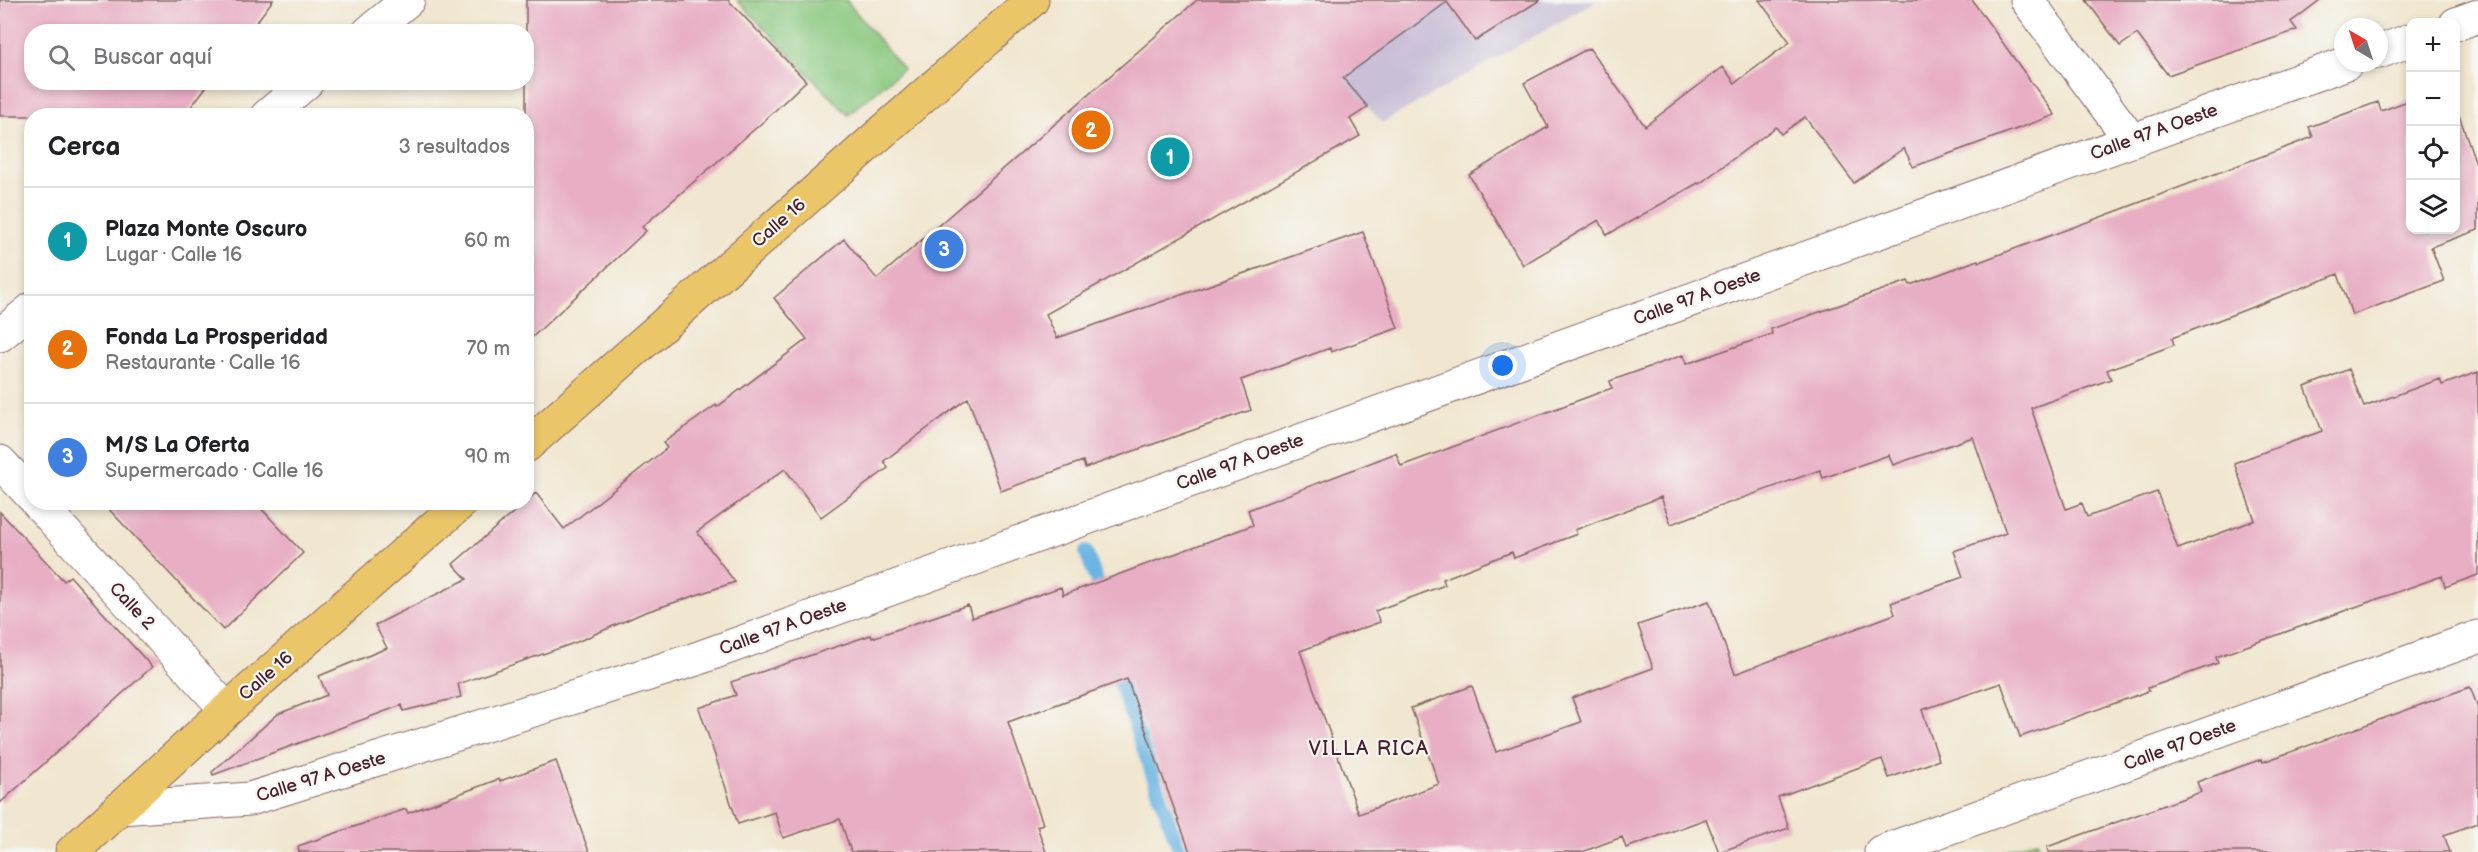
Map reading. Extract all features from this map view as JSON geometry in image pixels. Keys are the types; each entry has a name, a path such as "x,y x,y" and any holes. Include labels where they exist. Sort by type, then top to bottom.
{"main road":[{"name":"Calle 16","path":"534,439 1032,0"},
{"name":"Calle 16","path":"72,852 227,710 453,510"}],"street":[{"path":"379,24 408,0"},
{"path":"2027,0 2131,140"},
{"path":"2460,23 2478,16"},
{"path":"2388,48 2406,41"},
{"name":"Calle 97 A Oeste","path":"120,808 250,800 693,660 2334,68"},
{"path":"276,108 298,90"},
{"path":"0,335 24,316"},
{"path":"0,462 24,488"},
{"name":"Calle 2","path":"44,510 227,710"},
{"name":"Calle 97 Oeste","path":"1881,852 2478,637"}],"shaded area":[{"path":"1284,0 1598,0 1382,123 1311,41"}],"green space":[{"path":"737,0 846,0 903,69 848,115"},
{"path":"2037,840 2041,852 2002,852"}],"building":[{"path":"0,0 273,0 255,24 24,24 24,90 204,90 190,108 24,108 24,116 0,116"},
{"path":"526,0 728,0 806,81 764,121 642,227 646,231 534,336 534,108 526,108 526,90 534,90 534,24 526,24"},
{"path":"1197,0 1540,0 1475,41 1447,2 1343,78 1368,107 1350,119 1360,136 1046,314 1057,338 1363,232 1398,328 1331,352 1330,348 1241,380 1251,410 1085,468 1083,461 1001,491 968,398 884,461 888,468 821,517 785,469 697,532 735,582 643,613 577,642 458,684 461,697 403,711 402,705 213,775 212,772 278,714 327,695 319,676 387,648 375,625 467,579 453,564 516,510 534,510 536,493 564,529 667,448 663,443 716,405 717,407 807,339 774,298 844,239 877,279"},
{"path":"1759,0 1972,0 2055,115 1913,167 1904,148 1854,183 1805,117 1781,134 1776,127 1699,184 1607,235 1599,220 1523,265 1469,175 1548,127 1524,83 1589,48 1645,126 1723,67 1735,83 1790,42"},
{"path":"2086,0 2320,0 2291,22 2297,30 2168,75 2137,34 2120,46"},
{"path":"2378,102 2381,111 2406,102 2406,234 2460,234 2460,118 2478,169 2478,230 2431,247 2444,281 2352,315 2338,274 2172,338 2174,345 2107,370 2111,379 2031,408 2066,509 2082,503 2087,517 2157,492 2178,549 2255,520 2234,463 2322,431 2305,387 2349,369 2364,407 2440,379 2442,385 2478,372 2478,575 2445,587 2442,576 2216,657 2218,663 2148,688 2149,691 2020,737 2001,683 1922,710 1939,760 1889,778 1882,759 1778,797 1789,828 1719,852 1706,819 1626,848 1622,837 1582,852 1190,852 1127,679 1008,722 1043,824 1037,826 1046,852 851,852 840,819 783,838 775,812 738,824 699,708 736,695 731,682 968,605 972,618 1061,587 1063,595 1253,525 1248,510 1396,453 1401,466 1612,388 1610,381 1683,355 1686,364 1772,334 1771,329 1908,281 1910,285 1978,260 1979,262 2313,137 2309,127","holes":["1973,437 2006,533 1954,551 1963,577 1891,603 1895,614 1735,674 1709,601 1638,625 1653,668 1572,698 1581,722 1496,752 1472,686 1411,708 1439,784 1359,814 1300,651 1380,622 1375,611 1445,585 1443,579 1512,552 1514,558 1577,534 1575,530 1661,497 1671,524 1820,470 1823,478 1889,455 1893,465"]},
{"path":"110,510 263,510 303,553 223,630"},
{"path":"0,512 64,581 70,576 152,667 0,803"},
{"path":"2470,687 2478,708 2478,823 2444,835 2450,852 2048,852 2047,847 2201,792 2197,782 2262,759 2263,762"},
{"path":"556,761 589,852 299,852 298,846 406,809 408,813 499,779 500,781"}],"waterway":[{"path":"1086,552 1099,587 1096,598"},
{"path":"1113,664 1180,852"}],"place":[{"name":"Fonda La Prosperidad","path":"1091,130"},
{"name":"Plaza Monte Oscuro","path":"1170,157"},
{"name":"M/S La Oferta","path":"944,249"}],"district":[{"name":"VILLA RICA","path":"1369,749"}]}
